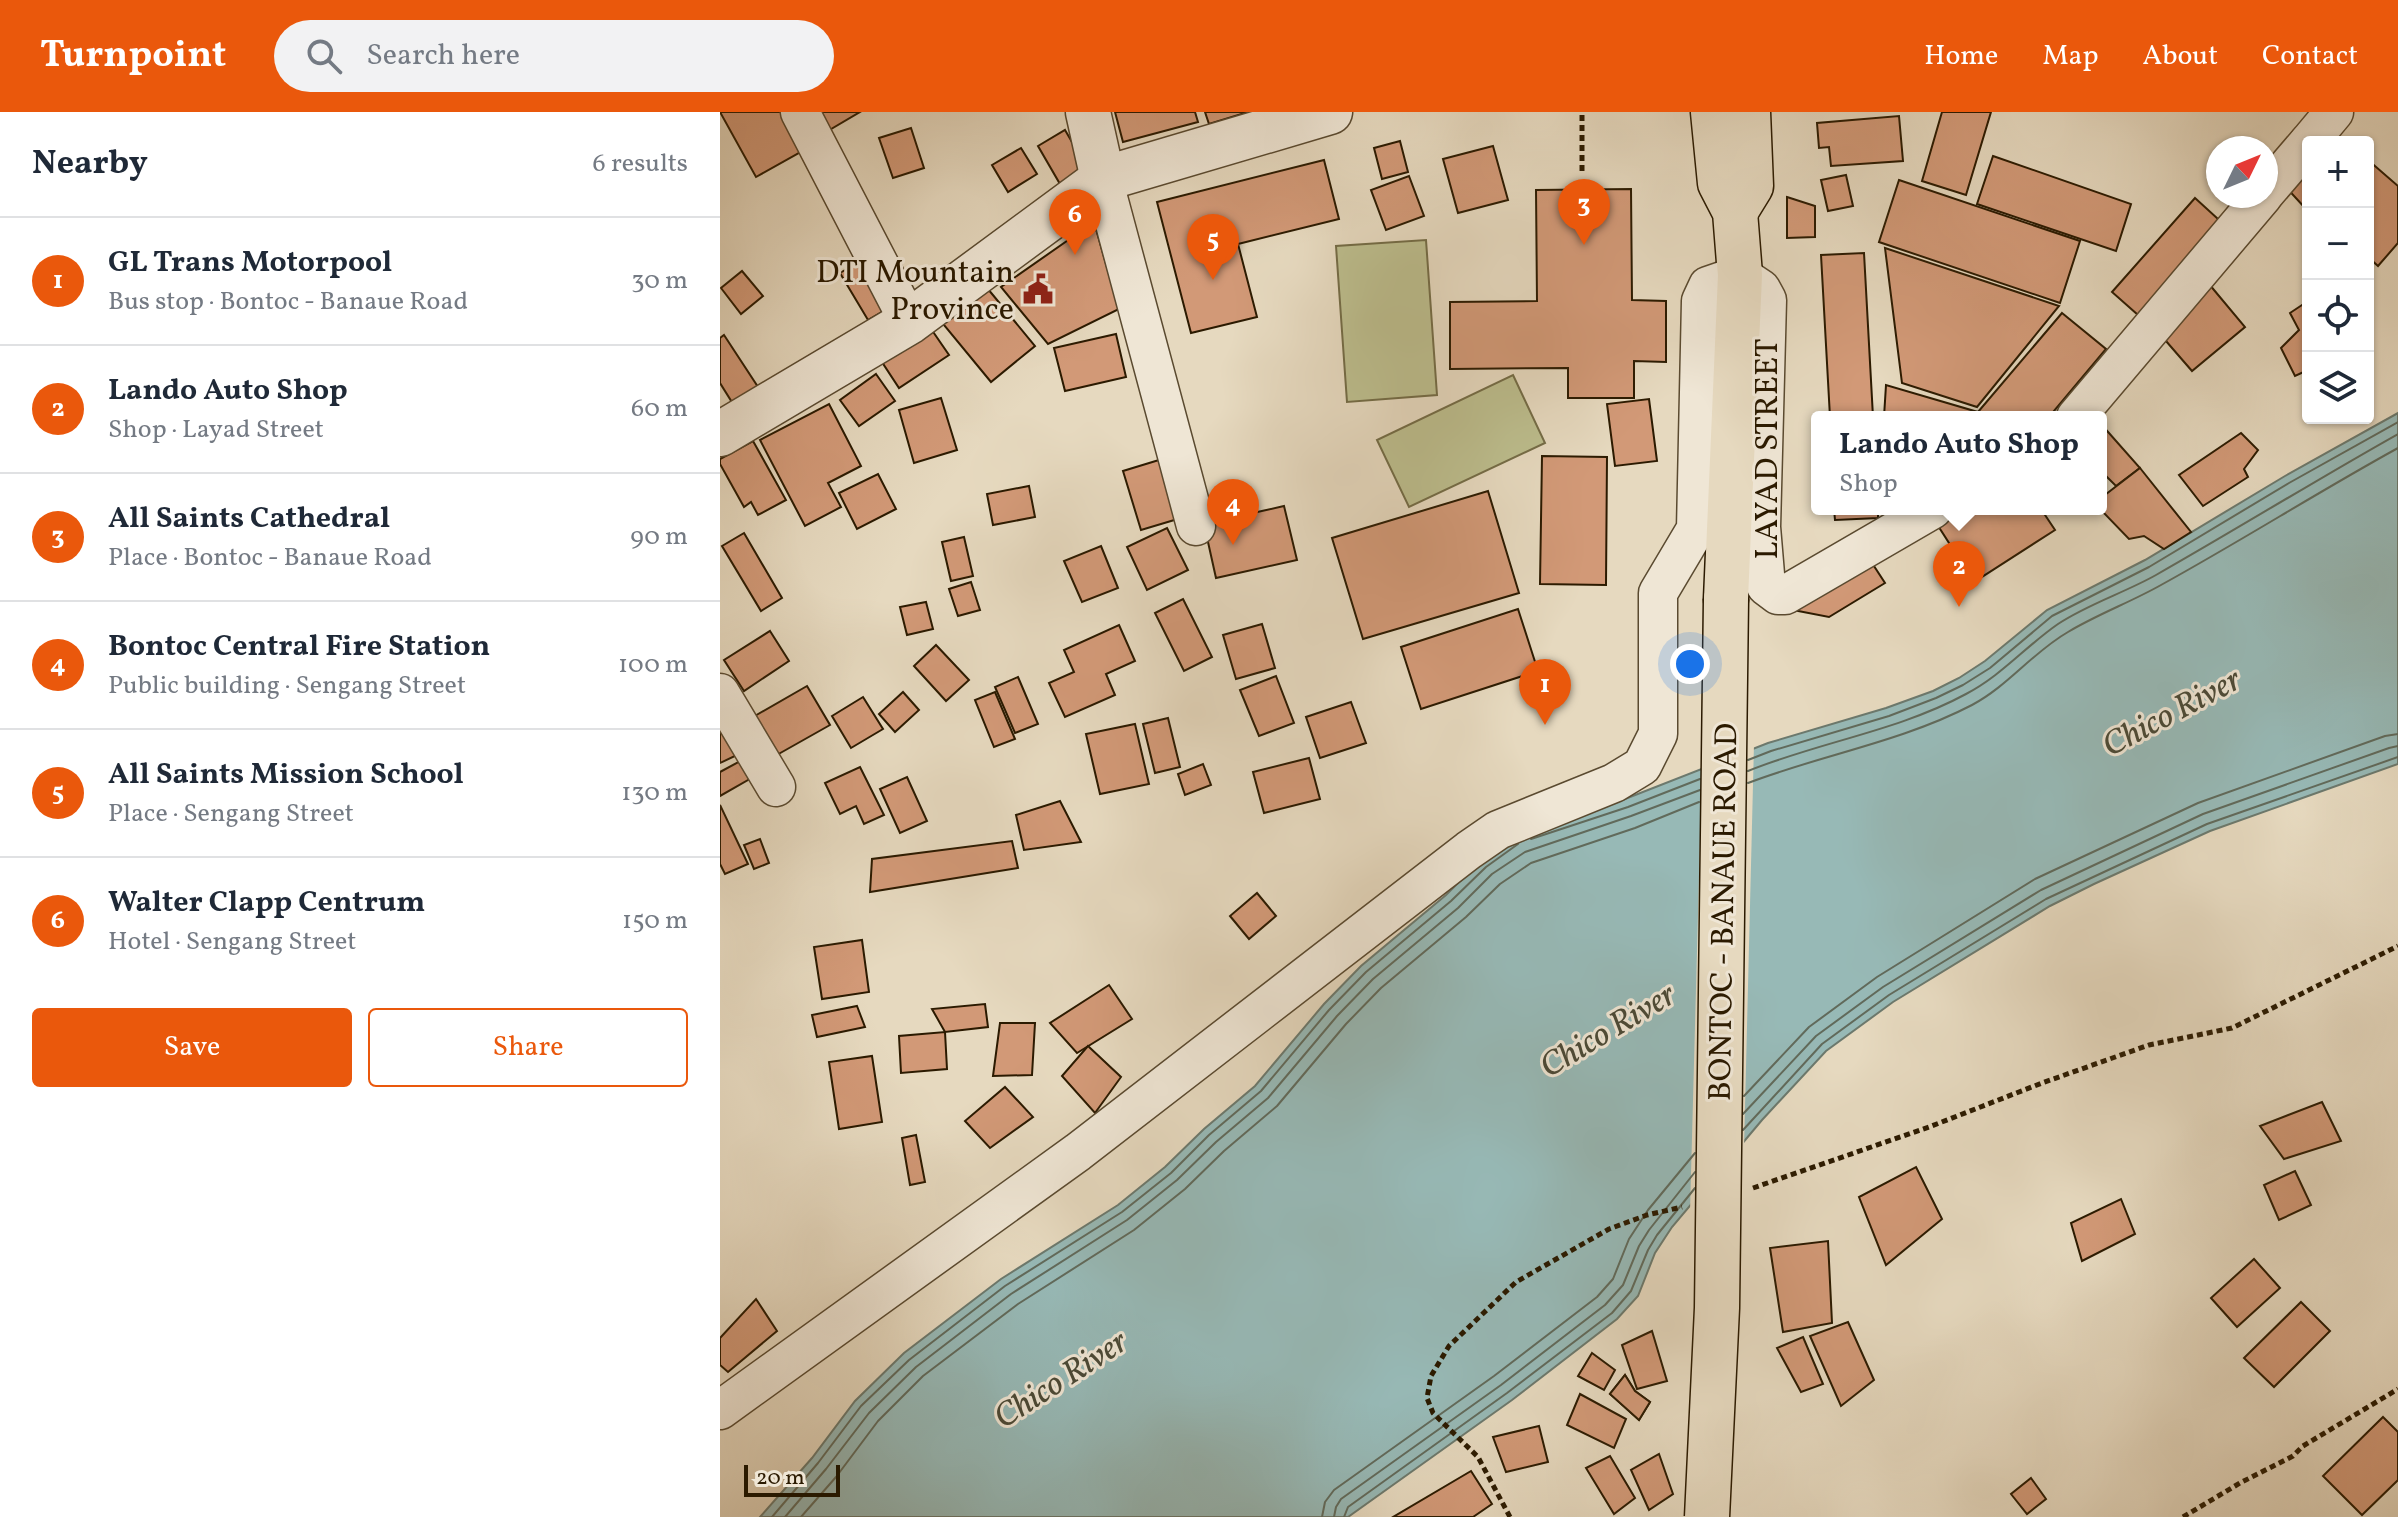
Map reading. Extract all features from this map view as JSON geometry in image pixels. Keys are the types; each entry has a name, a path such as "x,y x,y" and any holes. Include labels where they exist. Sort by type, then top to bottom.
{"main road":[{"name":"BONTOC - BANAUE ROAD","path":"1707,1517 1717,1308 1726,599 1740,275 1735,212 1720,183 1713,112"},
{"name":"BONTOC - BANAUE ROAD","path":"1735,212 1751,186 1748,112"}],"street":[{"path":"800,112 909,322"},
{"path":"1088,112 1196,526"},
{"path":"720,434 909,322 1103,179 1330,112"},
{"path":"2313,136 2334,112"},
{"path":"2278,177 2302,149"},
{"path":"2081,411 2252,208"},
{"path":"720,1410 1078,1152 1469,850 1498,830 1614,783 1642,766 1658,734 1658,593 1696,529 1701,301 1708,286 1740,275"},
{"name":"LAYAD STREET","path":"1740,275 1761,289 1767,300 1761,527 1766,586 1778,595 1785,595 1923,515"},
{"path":"720,693 776,787"}],"path":[{"path":"1582,112 1582,171"},
{"path":"1742,1192 2149,1045 2232,1028 2398,946"},
{"path":"1510,1517 1478,1457 1433,1413 1427,1398 1431,1376 1449,1346 1516,1282 1609,1229 1691,1204"},
{"path":"2183,1517 2293,1456 2303,1446 2398,1389"}],"green space":[{"path":"1426,240 1437,395 1347,402 1336,246"},
{"path":"1513,375 1545,443 1409,507 1377,440"}],"water":[{"name":"Chico River","path":"2398,413 2398,764 2210,831 2094,884 2050,906 1893,1002 1826,1051 1762,1120 1672,1227 1655,1253 1638,1296 1617,1319 1512,1400 1348,1517 760,1517 812,1458 855,1401 904,1353 1001,1279 1118,1205 1165,1167 1255,1086 1324,1004 1361,966 1446,895 1481,860 1517,836 1625,799 1768,743 1933,691 1985,661 2047,610 2145,560"}],"pier":[{"path":"1754,744 1744,1148 1690,1212 1702,765"}],"building":[{"path":"720,112 783,112 804,150 756,177"},
{"path":"807,112 860,112 821,135"},
{"path":"1115,112 1195,112 1198,122 1123,142"},
{"path":"1205,112 1248,112 1209,124"},
{"path":"1942,112 1991,112 1966,195 1922,181"},
{"path":"1899,116 1903,161 1831,166 1829,147 1819,148 1817,123"},
{"path":"911,128 924,168 893,178 879,138"},
{"path":"1065,130 1087,168 1060,184 1038,146"},
{"path":"1400,141 1408,172 1382,179 1374,148"},
{"path":"1493,146 1508,200 1458,213 1443,159"},
{"path":"1021,148 1037,174 1008,192 992,165"},
{"path":"1993,156 2131,204 2116,251 1977,204"},
{"path":"1324,160 1339,219 1238,244 1257,317 1191,333 1157,202"},
{"path":"2374,165 2398,186 2398,243 2378,266 2374,262"},
{"path":"2302,172 2302,205 2284,185"},
{"path":"1846,175 1853,206 1828,211 1821,180"},
{"path":"1409,176 1424,216 1386,230 1371,190"},
{"path":"1899,180 2080,241 2060,303 1879,242"},
{"path":"1631,189 1632,300 1666,301 1666,362 1634,361 1634,398 1568,398 1568,368 1450,369 1450,302 1537,301 1536,190"},
{"path":"1787,197 1815,206 1815,237 1787,238"},
{"path":"2195,198 2229,229 2146,322 2112,292"},
{"path":"1094,222 1119,309 1048,344 1001,287"},
{"path":"1885,248 2059,306 1977,407 1902,383"},
{"path":"1864,253 1873,411 1830,411 1821,255"},
{"path":"867,257 894,305 868,320 840,273"},
{"path":"742,271 763,296 741,314 721,288"},
{"path":"983,283 1035,346 991,382 939,319"},
{"path":"2209,284 2245,327 2192,371 2159,333"},
{"path":"2302,305 2302,373 2295,376 2281,348 2299,330 2290,313"},
{"path":"2062,313 2106,349 2054,411 1979,411"},
{"path":"927,323 949,355 899,388 878,356"},
{"path":"1116,334 1126,377 1065,391 1054,348"},
{"path":"724,335 760,390 735,407 720,383 720,338"},
{"path":"876,374 895,401 859,426 840,400"},
{"path":"1886,385 1975,411 1884,411"},
{"path":"941,398 957,450 914,463 899,410"},
{"path":"1649,399 1657,461 1615,466 1607,404"},
{"path":"829,404 861,466 828,483 841,507 805,526 760,440"},
{"path":"2107,431 2140,468 2116,486 2107,477"},
{"path":"2241,433 2258,450 2244,469 2248,477 2203,506 2179,475"},
{"path":"753,441 786,500 758,515 751,502 744,507 720,464 720,459"},
{"path":"1172,456 1191,515 1141,530 1123,471"},
{"path":"1542,456 1607,457 1606,585 1540,584"},
{"path":"2140,468 2191,532 2164,549 2144,536 2129,539 2106,515 2107,493"},
{"path":"878,474 896,509 857,529 839,493"},
{"path":"1029,486 1035,517 993,525 987,494"},
{"path":"1488,491 1519,593 1363,639 1332,538"},
{"path":"1284,506 1297,560 1216,578 1204,524"},
{"path":"1835,515 1878,515 1878,518 1835,520"},
{"path":"1944,515 2045,515 2055,530 1974,582 1935,521"},
{"path":"1167,528 1188,570 1147,590 1127,547"},
{"path":"744,533 782,598 761,611 722,546"},
{"path":"964,537 973,576 951,581 942,542"},
{"path":"1101,546 1118,588 1082,602 1064,561"},
{"path":"1872,563 1885,583 1829,617 1793,610"},
{"path":"971,582 980,610 958,616 949,589"},
{"path":"1183,599 1212,657 1184,671 1155,613"},
{"path":"926,602 933,629 907,635 900,607"},
{"path":"1518,609 1538,671 1421,709 1401,647"},
{"path":"1262,624 1275,668 1236,679 1223,635"},
{"path":"1119,625 1135,661 1106,674 1115,695 1065,717 1049,683 1074,672 1064,650"},
{"path":"770,631 789,661 744,691 724,660"},
{"path":"936,645 969,680 946,701 914,666"},
{"path":"1276,676 1294,723 1259,736 1240,690"},
{"path":"1018,677 1038,724 1015,733 995,687"},
{"path":"807,686 830,725 775,756 753,717"},
{"path":"903,692 919,710 895,732 879,714"},
{"path":"995,692 1015,739 994,747 975,700"},
{"path":"863,697 883,729 851,748 832,716"},
{"path":"1351,702 1366,743 1320,758 1306,717"},
{"path":"1168,718 1180,767 1155,773 1143,724"},
{"path":"1135,724 1149,784 1100,794 1086,734"},
{"path":"725,730 737,755 720,763 720,733"},
{"path":"1309,758 1320,799 1264,813 1253,772"},
{"path":"744,759 755,776 720,796 720,772"},
{"path":"1203,764 1211,785 1185,795 1178,774"},
{"path":"860,767 884,815 864,824 856,806 840,814 825,783"},
{"path":"907,777 927,821 900,833 880,789"},
{"path":"1060,801 1081,842 1024,850 1016,815"},
{"path":"720,805 748,864 725,874 720,864"},
{"path":"760,839 769,863 754,869 744,845"},
{"path":"1012,841 1018,868 870,892 872,859"},
{"path":"1257,893 1276,916 1249,939 1230,916"},
{"path":"862,940 869,992 822,999 814,947"},
{"path":"1109,985 1132,1019 1077,1053 1050,1023"},
{"path":"985,1004 988,1027 945,1032 932,1009"},
{"path":"857,1006 865,1027 817,1037 812,1015"},
{"path":"1000,1023 1035,1023 1032,1075 993,1076"},
{"path":"945,1032 947,1069 901,1073 899,1036"},
{"path":"1088,1046 1121,1077 1095,1113 1062,1076"},
{"path":"872,1056 882,1122 839,1129 829,1062"},
{"path":"1005,1087 1033,1117 990,1148 965,1121"},
{"path":"2322,1102 2341,1141 2284,1159 2260,1126"},
{"path":"916,1135 925,1182 910,1185 902,1138"},
{"path":"1916,1167 1942,1219 1886,1265 1859,1197"},
{"path":"2295,1171 2311,1205 2279,1220 2264,1185"},
{"path":"2121,1199 2135,1234 2082,1261 2071,1223"},
{"path":"1828,1241 1832,1323 1783,1332 1770,1248"},
{"path":"2254,1259 2280,1288 2237,1327 2211,1298"},
{"path":"756,1299 777,1331 728,1372 720,1365 720,1338"},
{"path":"2301,1302 2330,1331 2274,1387 2244,1358"},
{"path":"1848,1322 1874,1380 1841,1406 1810,1336"},
{"path":"1652,1331 1667,1381 1637,1389 1622,1345"},
{"path":"1803,1337 1823,1384 1801,1392 1777,1348"},
{"path":"1592,1353 1615,1370 1604,1390 1578,1376"},
{"path":"1625,1375 1635,1391 1650,1402 1639,1420 1610,1394"},
{"path":"1625,1375 1635,1391 1650,1402 1639,1420 1610,1394"},
{"path":"1580,1394 1626,1419 1614,1448 1567,1425"},
{"path":"2383,1417 2398,1432 2398,1480 2362,1515 2323,1476"},
{"path":"1539,1426 1548,1462 1506,1472 1493,1437"},
{"path":"1659,1454 1673,1494 1649,1510 1631,1470"},
{"path":"1610,1456 1635,1498 1614,1514 1586,1468"},
{"path":"1471,1471 1492,1504 1473,1517 1393,1517"},
{"path":"2031,1478 2046,1499 2027,1514 2011,1494"}],"place":[{"name":"All Saints Cathedral","path":"1584,245"},
{"name":"Walter Clapp Centrum","path":"1075,255"},
{"name":"All Saints Mission School","path":"1213,280"},
{"name":"DTI Mountain Province","path":"1038,289"},
{"name":"Bontoc Central Fire Station","path":"1233,545"},
{"name":"Lando Auto Shop","path":"1959,607"},
{"name":"GL Trans Motorpool","path":"1545,725"}]}
